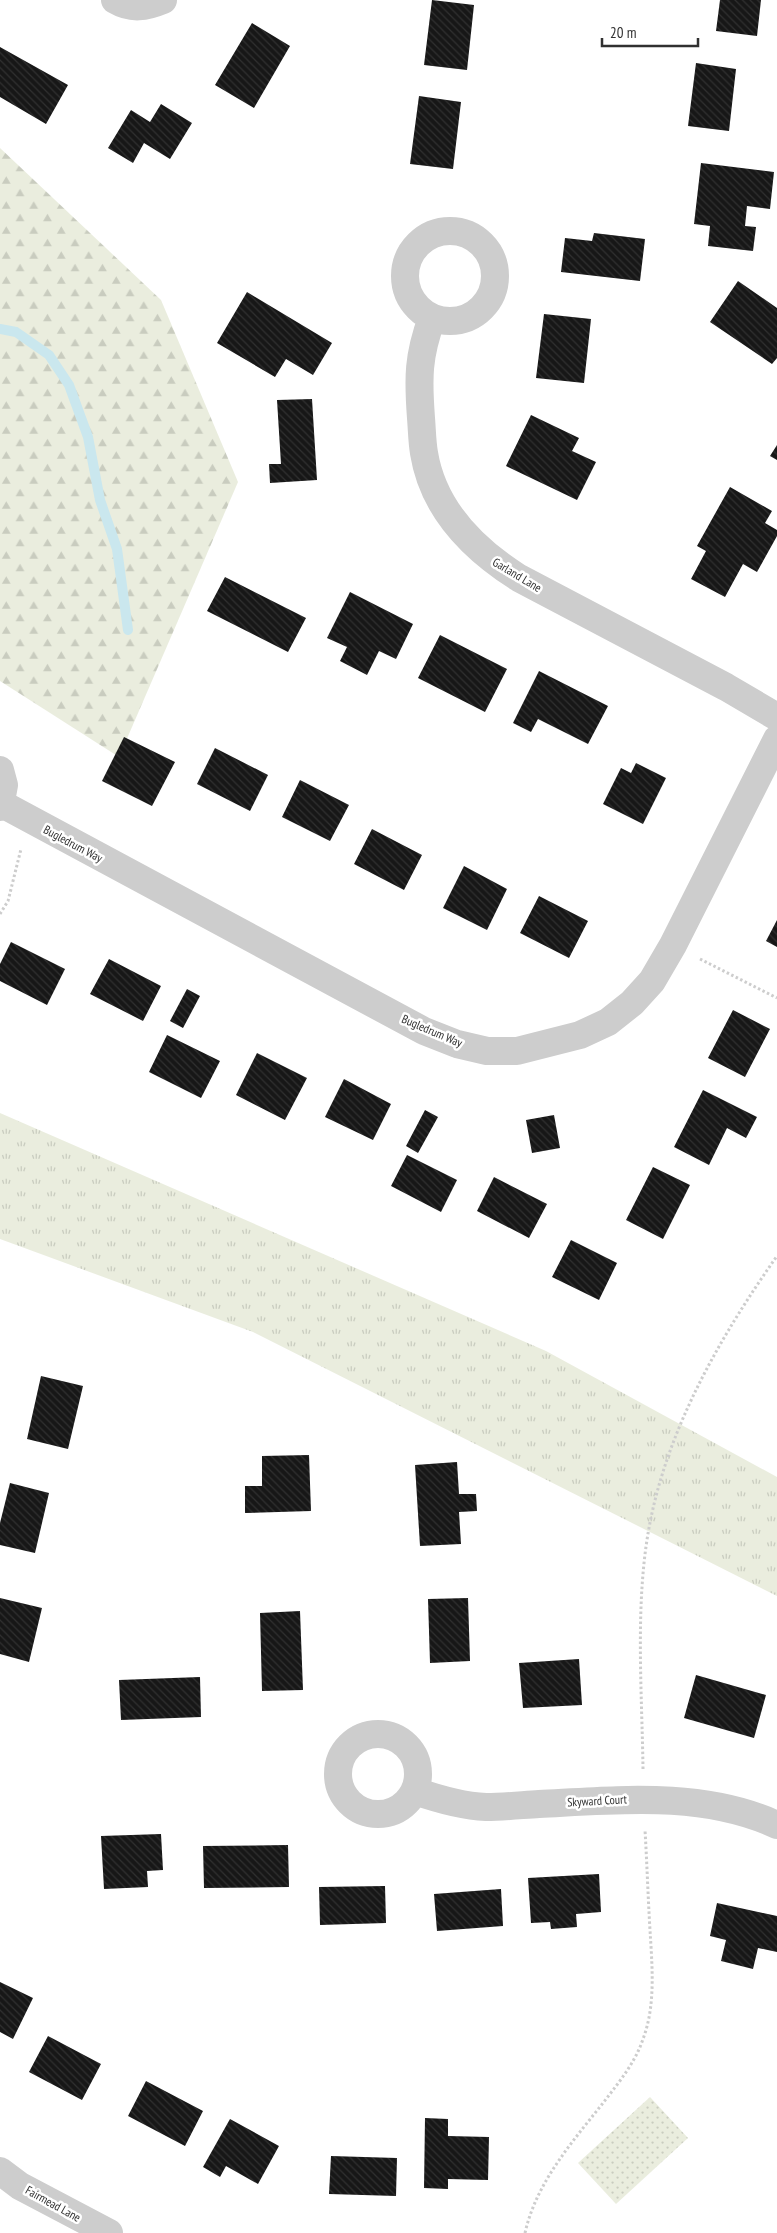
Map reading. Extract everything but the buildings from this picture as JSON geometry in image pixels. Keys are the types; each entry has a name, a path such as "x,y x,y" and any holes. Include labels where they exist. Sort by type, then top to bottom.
{"street":[{"path":"115,0 133,7 148,7 163,0"},
{"name":"Garland Lane","path":"432,318 424,338 418,365 424,454 433,487 448,514 470,542 493,562 519,578 777,717"},
{"name":"Bugledrum Way","path":"0,770 4,786 1,805 30,821 424,1031 457,1044 487,1051 517,1051 548,1045 580,1035 608,1022 632,1003 652,981 673,945 777,740"},
{"name":"Skyward Court","path":"416,1791 439,1799 485,1807 644,1799 692,1803 728,1809 777,1824"},
{"name":"Fairmead Lane","path":"0,2171 20,2186 101,2231"}],"path":[{"path":"0,914 8,901 30,821"},
{"path":"673,945 777,998"},
{"path":"525,2233 527,2222 545,2181 564,2152 628,2070 643,2039 650,2009 652,1965 644,1799 641,1640 643,1584 648,1529 659,1484 683,1418 716,1351 777,1256"}],"green space":[{"path":"0,148 161,300 238,482 119,757 0,681"},
{"path":"0,1113 546,1351 777,1477 777,1596 253,1332 0,1239"},
{"path":"650,2097 688,2138 616,2204 578,2163"}],"waterway":[{"path":"0,329 16,332 49,355 69,385 88,437 100,500 117,549 128,630"}]}
